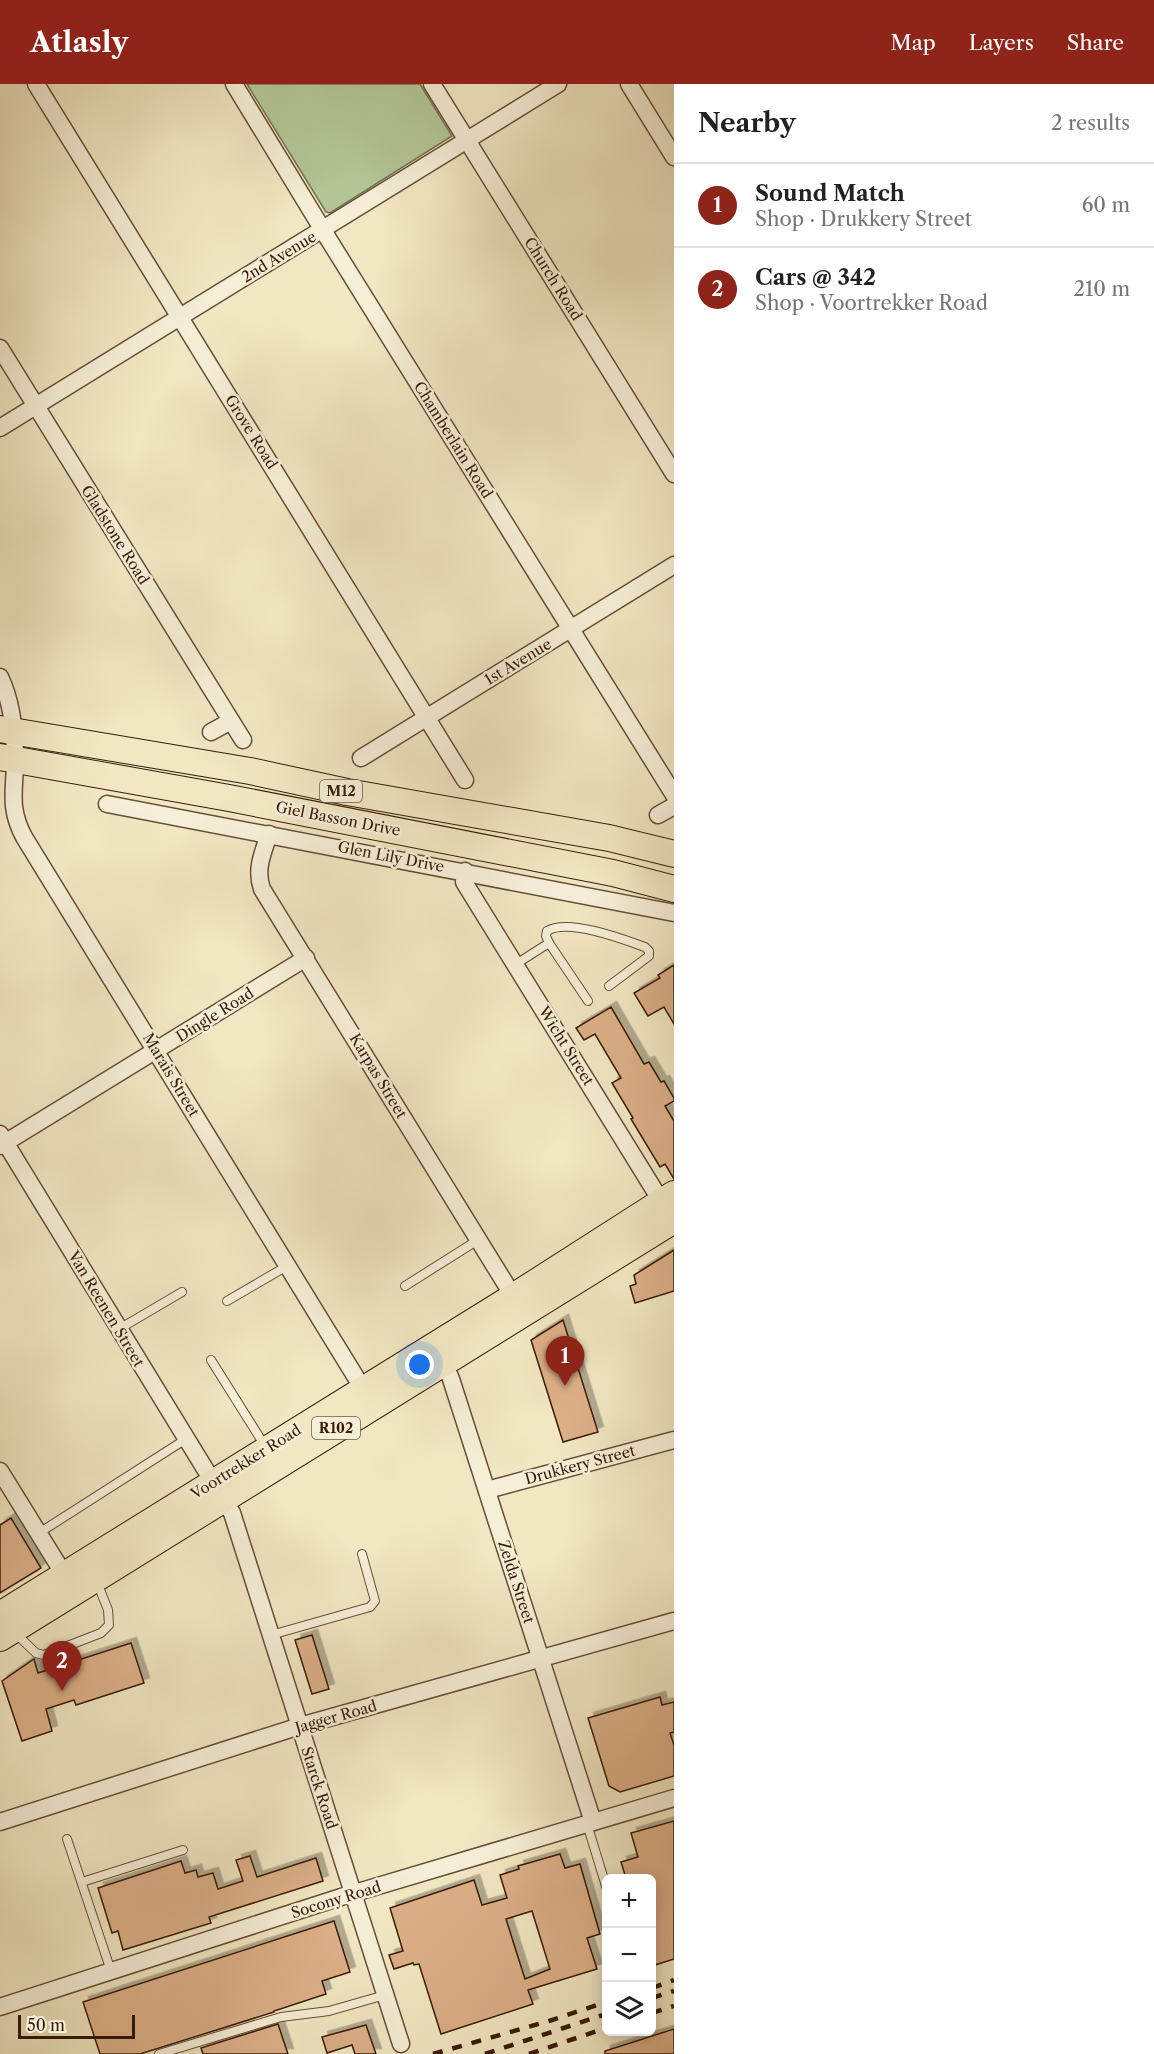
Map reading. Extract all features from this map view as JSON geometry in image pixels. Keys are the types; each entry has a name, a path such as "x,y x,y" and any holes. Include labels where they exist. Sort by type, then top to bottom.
{"main road":[{"name":"Giel Basson Drive","path":"7,730 250,771 472,816 609,838 674,854"},
{"name":"Giel Basson Drive","path":"8,758 229,798 613,873 674,889"},
{"name":"Voortrekker Road","path":"4,1628 218,1491 671,1209"},
{"name":"Voortrekker Road","path":"218,1491 267,1449 368,1398"}],"street":[{"name":"Grove Road","path":"36,84 465,780"},
{"name":"Chamberlain Road","path":"234,84 674,795"},
{"name":"Church Road","path":"432,84 674,474"},
{"name":"2nd Avenue","path":"0,428 558,84"},
{"path":"629,84 674,157"},
{"name":"Gladstone Road","path":"0,348 243,740"},
{"name":"1st Avenue","path":"361,758 674,565"},
{"name":"Marais Street","path":"0,677 10,704 7,730 8,758 13,806 19,827 368,1398"},
{"path":"211,732 231,721"},
{"name":"Glen Lily Drive","path":"107,804 674,913"},
{"path":"658,815 674,806"},
{"name":"Karpas Street","path":"269,834 259,868 258,878 262,889 518,1305"},
{"name":"Wicht Street","path":"465,871 464,882 671,1209"},
{"name":"Dingle Road","path":"2,1141 156,1051 306,958"},
{"name":"Van Reenen Street","path":"2,1141 218,1491"},
{"name":"Zelda Street","path":"440,1353 541,1658 590,1823"},
{"name":"Drukkery Street","path":"487,1490 674,1440"},
{"path":"0,1471 39,1533 78,1582"},
{"name":"Starck Road","path":"218,1491 232,1513 401,2044"},
{"name":"Jagger Road","path":"0,1822 300,1726 674,1621"},
{"name":"Socony Road","path":"0,2007 353,1894 674,1798"}],"lane":[{"path":"588,1001 549,943 546,936 547,931 560,926 608,935 645,947 649,951 649,956 609,986"},
{"path":"516,964 549,943"},
{"path":"405,1286 478,1240"},
{"path":"227,1301 287,1266"},
{"path":"118,1329 182,1292"},
{"path":"211,1360 267,1449"},
{"path":"39,1533 186,1439"},
{"path":"271,1635 370,1607 375,1601 362,1554"},
{"path":"4,1628 36,1653 44,1655 101,1633 109,1625 110,1616 78,1582"},
{"path":"590,1823 603,1874"},
{"path":"67,1839 111,1971"},
{"path":"82,1882 183,1850"},
{"path":"159,2054 281,2017 329,2012 385,1995"}],"green space":[{"path":"247,84 420,84 452,136 330,213 326,212"}],"building":[{"path":"674,965 674,1024 664,1007 648,1016 634,993 660,978 658,975"},
{"path":"611,1007 644,1064 649,1062 674,1098 674,1101 665,1106 674,1121 674,1179 665,1164 660,1167 631,1119 633,1118 612,1083 621,1078 595,1034 584,1040 576,1028"},
{"path":"674,1250 674,1291 635,1303 630,1286 636,1284 634,1275"},
{"path":"563,1320 598,1432 563,1442 531,1340"},
{"path":"11,1518 41,1568 0,1593 0,1525"},
{"path":"312,1635 329,1689 312,1694 295,1640"},
{"path":"131,1643 144,1683 76,1705 74,1700 46,1709 52,1731 22,1741 2,1681 34,1659 38,1673"},
{"path":"660,1697 662,1705 674,1702 674,1732 670,1733 674,1745 674,1776 620,1792 609,1786 588,1718"},
{"path":"674,1821 674,1959 656,1965 656,1874 625,1874 621,1862 638,1857 631,1833"},
{"path":"560,1854 565,1868 580,1864 600,1934 587,1938 597,1969 528,1990 533,2004 441,2034 419,1964 414,1965 413,1963 394,1969 389,1955 403,1951 390,1908 474,1880 482,1905 507,1898 500,1875 519,1869 518,1866","holes":["532,1911 550,1969 525,1979 506,1919"]},
{"path":"250,1856 257,1877 316,1858 323,1881 209,1917 211,1923 123,1950 118,1931 112,1933 98,1888 181,1861 185,1873 196,1870 198,1877 213,1873 218,1889 243,1881 236,1860"},
{"path":"334,1921 350,1972 322,1981 326,1994 140,2054 100,2054 83,2002"},
{"path":"278,2024 288,2054 203,2054 201,2048"},
{"path":"366,2025 376,2054 355,2054 352,2045 327,2053 322,2037"},
{"path":"674,2029 674,2054 605,2054 605,2051"}],"railway":[{"path":"656,1987 674,1980"},
{"path":"656,1997 674,1991"},
{"path":"433,2054 602,2003"},
{"path":"656,2012 674,2006"},
{"path":"485,2054 602,2015"},
{"path":"529,2054 602,2029"}],"place":[{"name":"Sound Match","path":"565,1386"},
{"name":"Cars @ 342","path":"62,1691"}]}
